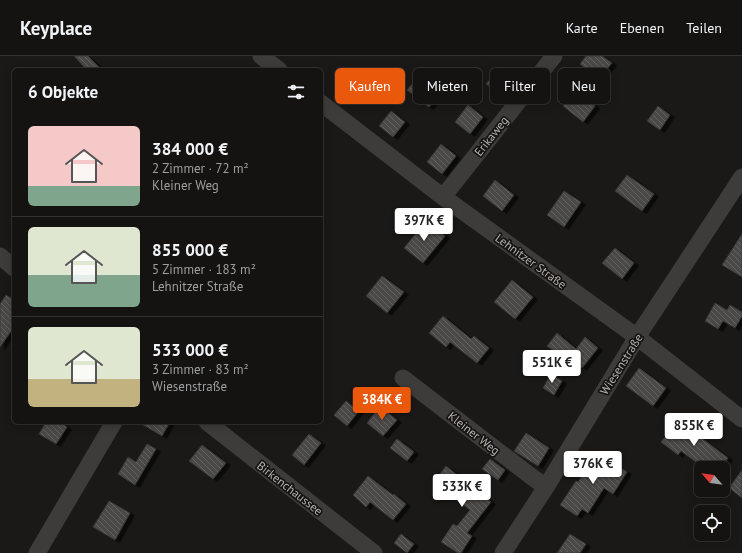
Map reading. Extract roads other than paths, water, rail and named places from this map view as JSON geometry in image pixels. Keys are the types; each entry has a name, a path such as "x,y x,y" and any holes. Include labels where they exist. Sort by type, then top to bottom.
{"street":[{"path":"261,56 276,68"},
{"name":"Erikaweg","path":"443,197 554,56"},
{"name":"Lehnitzer Straße","path":"323,105 443,197 637,337 742,419"},
{"name":"Wiesenstraße","path":"503,553 546,486 637,337 742,177"},
{"path":"0,256 12,266"},
{"name":"Kleiner Weg","path":"403,378 546,486"},
{"path":"37,553 113,424"},
{"name":"Birkenchaussee","path":"210,424 374,553"}]}
